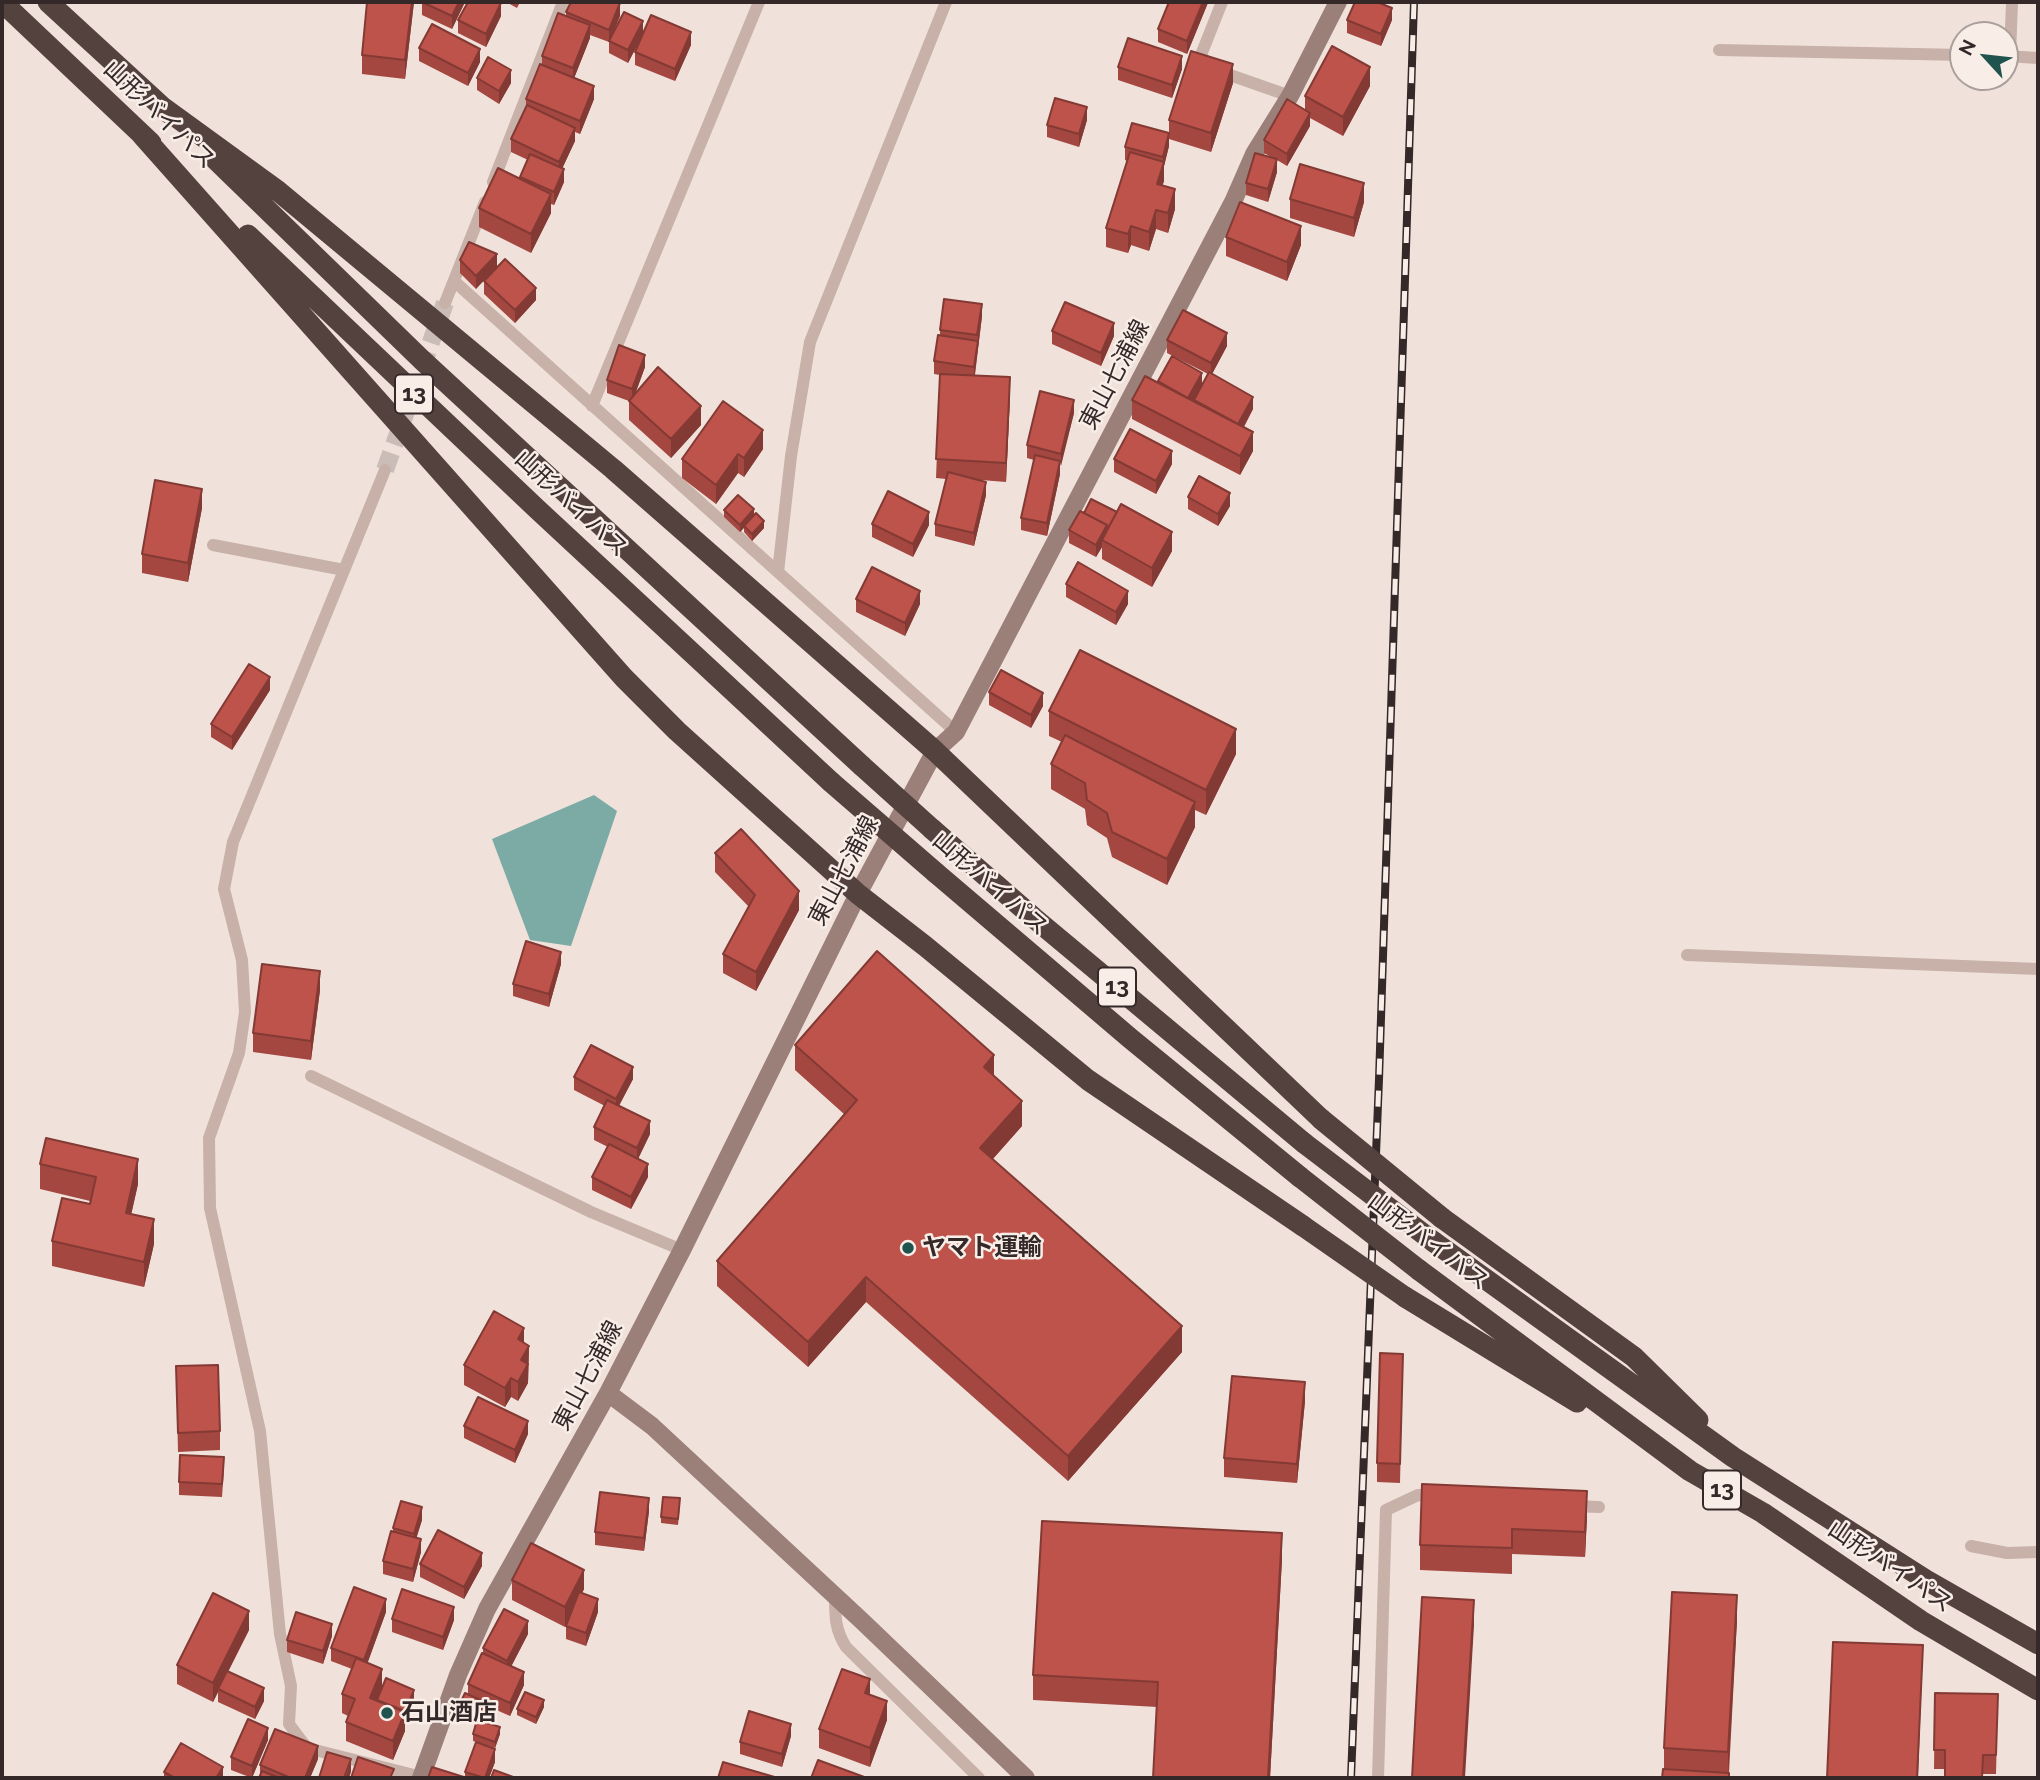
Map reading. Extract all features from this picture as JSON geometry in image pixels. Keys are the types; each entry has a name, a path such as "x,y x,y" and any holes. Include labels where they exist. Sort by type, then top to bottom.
{"highway":[{"name":"山形バイパス","path":"2,2 527,500 831,782 1131,1039 1419,1270 1690,1471 1763,1513 1921,1621 2038,1690"},
{"name":"山形バイパス","path":"48,2 161,106 422,360 862,766 1044,926 1304,1143 1434,1242 1733,1457 1926,1580 2038,1644"},
{"path":"161,106 278,191 612,469 935,751 1321,1119 1442,1218 1634,1357 1733,1457"},
{"path":"142,135 624,678 677,731 858,894 1088,1080 1405,1297 1690,1471"},
{"path":"1926,1580 2038,1630"}],"main road":[{"name":"東山七浦線","path":"421,1778 458,1675 488,1609 608,1393 682,1250 858,894 935,751 956,732 1233,202 1254,154 1290,96 1338,2"},
{"path":"608,1393 652,1426 1026,1778"}],"lane":[{"path":"445,303 563,2"},
{"path":"592,406 759,2"},
{"path":"778,572 790,456 810,342 946,2"},
{"path":"1222,2 1201,55 1210,68 1290,96"},
{"path":"2010,21 2012,2"},
{"path":"1719,50 1949,55"},
{"path":"2019,57 2038,58"},
{"path":"454,281 956,732"},
{"path":"385,470 233,842 224,889 242,960 245,1012 239,1053 209,1138 210,1208 260,1431 280,1634 291,1686 289,1724 307,1748 421,1778"},
{"path":"213,545 344,570"},
{"path":"1687,955 2038,969"},
{"path":"311,1076 591,1212 682,1250"},
{"path":"1378,1778 1386,1510 1418,1495 1444,1497"},
{"path":"1560,1505 1600,1507"},
{"path":"1971,1546 2007,1553 2038,1552"},
{"path":"835,1596 835,1622 846,1647 979,1778"}],"water":[{"path":"594,795 617,811 571,946 530,940 492,839"}],"building":[{"path":"367,2 412,2 405,60 362,55"},
{"path":"422,2 459,2 452,16"},
{"path":"468,2 501,3 486,34 458,20"},
{"path":"571,2 620,3 609,30 566,12"},
{"path":"1169,2 1203,2 1187,41 1158,29"},
{"path":"1355,2 1377,2 1392,8 1381,34 1347,20"},
{"path":"624,12 643,21 628,50 609,41"},
{"path":"558,13 590,25 573,68 542,56"},
{"path":"651,15 691,32 675,69 635,52"},
{"path":"432,24 480,49 468,73 419,48"},
{"path":"1128,38 1182,56 1172,85 1118,67"},
{"path":"1332,46 1370,67 1343,117 1305,96"},
{"path":"1191,51 1233,64 1211,133 1169,120"},
{"path":"488,57 511,70 499,91 477,78"},
{"path":"540,64 594,86 580,121 526,99"},
{"path":"1055,98 1087,107 1079,134 1047,125"},
{"path":"1287,99 1310,113 1287,154 1264,140"},
{"path":"527,105 575,128 559,162 511,139"},
{"path":"1132,123 1169,133 1163,157 1125,147"},
{"path":"1130,152 1164,162 1157,184 1175,189 1168,213 1156,210 1149,232 1131,226 1128,234 1106,228"},
{"path":"1255,153 1277,159 1268,189 1246,183"},
{"path":"530,154 564,169 554,192 520,177"},
{"path":"1300,164 1364,183 1354,218 1290,199"},
{"path":"498,168 551,194 531,234 479,208"},
{"path":"1240,202 1301,226 1287,262 1226,237"},
{"path":"469,242 497,254 476,276 460,260"},
{"path":"505,259 536,288 515,310 484,281"},
{"path":"944,299 982,304 977,335 940,330"},
{"path":"1065,302 1114,323 1101,353 1052,331"},
{"path":"1183,310 1227,333 1211,363 1167,340"},
{"path":"938,335 978,341 974,367 934,361"},
{"path":"619,345 645,355 632,389 607,380"},
{"path":"1172,356 1202,373 1188,398 1158,381"},
{"path":"658,367 701,406 671,439 629,401"},
{"path":"1209,372 1253,397 1238,424 1194,400"},
{"path":"940,374 1010,377 1006,463 936,459"},
{"path":"1145,376 1253,432 1240,456 1132,400"},
{"path":"1040,391 1074,400 1061,454 1027,445"},
{"path":"723,401 763,430 744,458 738,454 716,485 682,459"},
{"path":"1130,429 1172,451 1156,481 1114,459"},
{"path":"1035,455 1060,461 1047,523 1021,518"},
{"path":"948,472 986,482 974,533 935,524"},
{"path":"1199,476 1230,493 1218,514 1188,497"},
{"path":"155,480 202,489 188,563 142,554"},
{"path":"888,491 929,512 913,544 872,524"},
{"path":"738,495 754,509 740,525 724,510"},
{"path":"1091,499 1117,512 1108,528 1084,513"},
{"path":"1121,504 1172,532 1152,568 1102,540"},
{"path":"1080,511 1107,525 1096,545 1069,530"},
{"path":"756,513 764,521 752,534 744,526"},
{"path":"1078,562 1128,591 1116,612 1066,584"},
{"path":"872,567 920,591 905,623 856,599"},
{"path":"1080,650 1236,729 1206,790 1049,711"},
{"path":"249,664 270,677 232,737 211,724"},
{"path":"1001,670 1043,693 1031,715 989,692"},
{"path":"1065,735 1195,802 1167,859 1112,832 1107,813 1087,800 1085,783 1051,764"},
{"path":"741,829 799,891 756,972 723,954 755,895 715,853"},
{"path":"526,941 561,952 549,994 513,984"},
{"name":"ヤマト運輸","path":"877,951 994,1055 984,1067 1022,1101 980,1148 1182,1326 1068,1456 866,1277 808,1342 717,1261 857,1100 795,1045"},
{"path":"262,964 320,971 311,1041 253,1033"},
{"path":"591,1045 633,1067 616,1099 574,1077"},
{"path":"607,1100 650,1121 637,1148 594,1127"},
{"path":"46,1138 138,1159 126,1213 154,1219 144,1262 52,1241 62,1198 90,1204 96,1177 40,1164"},
{"path":"609,1144 648,1164 631,1197 592,1177"},
{"path":"494,1311 524,1328 518,1339 529,1346 521,1360 528,1364 518,1382 511,1378 505,1388 464,1365"},
{"path":"1380,1353 1403,1354 1400,1464 1377,1463"},
{"path":"218,1365 220,1431 178,1433 176,1366"},
{"path":"1232,1376 1305,1382 1297,1464 1224,1458"},
{"path":"478,1397 528,1421 515,1450 464,1426"},
{"path":"180,1455 224,1457 222,1484 179,1482"},
{"path":"1422,1484 1587,1491 1585,1532 1512,1529 1512,1548 1420,1545"},
{"path":"600,1492 649,1498 644,1538 595,1532"},
{"path":"663,1497 680,1498 678,1519 661,1517"},
{"path":"401,1501 422,1507 414,1534 393,1528"},
{"path":"1042,1521 1282,1533 1268,1778 1153,1778 1158,1682 1033,1675"},
{"path":"438,1530 482,1553 464,1587 420,1564"},
{"path":"391,1531 421,1539 413,1569 383,1561"},
{"path":"531,1543 584,1570 565,1607 512,1580"},
{"path":"354,1587 386,1599 364,1660 331,1648"},
{"path":"402,1589 454,1607 443,1637 392,1619"},
{"path":"579,1592 598,1599 586,1633 566,1626"},
{"path":"1672,1592 1737,1595 1728,1752 1664,1748"},
{"path":"213,1593 249,1611 213,1683 177,1665"},
{"path":"1422,1597 1474,1600 1463,1778 1412,1778"},
{"path":"504,1609 528,1621 507,1661 483,1648"},
{"path":"296,1612 332,1624 323,1651 287,1640"},
{"path":"1833,1642 1923,1645 1917,1778 1827,1778"},
{"path":"482,1653 524,1672 510,1703 468,1684"},
{"path":"356,1658 382,1669 370,1698 405,1712 393,1741 346,1722 355,1699 342,1694"},
{"path":"842,1669 870,1679 865,1693 887,1701 870,1748 819,1729"},
{"path":"227,1671 264,1688 255,1707 218,1689"},
{"path":"386,1678 414,1690 405,1711 377,1700"},
{"path":"525,1692 544,1700 536,1717 517,1709"},
{"path":"465,1693 485,1702 478,1716 458,1707"},
{"path":"1935,1693 1998,1694 1996,1755 1983,1755 1982,1778 1945,1778 1945,1750 1934,1750"},
{"path":"749,1711 791,1724 782,1754 740,1742"},
{"path":"248,1719 268,1728 252,1766 231,1757"},
{"path":"477,1720 500,1727 495,1742 473,1734"},
{"path":"275,1729 318,1746 305,1778 291,1778 260,1765"},
{"path":"476,1742 495,1749 485,1778 465,1772"},
{"path":"181,1743 223,1767 216,1778 175,1778 164,1772"},
{"path":"327,1752 351,1759 344,1778 319,1778"},
{"path":"358,1757 394,1769 390,1778 351,1778"},
{"path":"818,1760 867,1778 811,1778"},
{"path":"723,1762 778,1778 718,1778"},
{"path":"432,1767 467,1778 428,1778"},
{"path":"1663,1769 1729,1773 1729,1778 1662,1778"},
{"path":"494,1770 516,1778 491,1778"},
{"path":"262,1771 279,1778 259,1778"}],"tunnel":[{"path":"385,470 445,303"}],"railway":[{"path":"1351,1778 1379,1079 1414,2"}],"place":[{"name":"ヤマト運輸","path":"908,1248"},
{"name":"石山酒店","path":"387,1713"}]}
